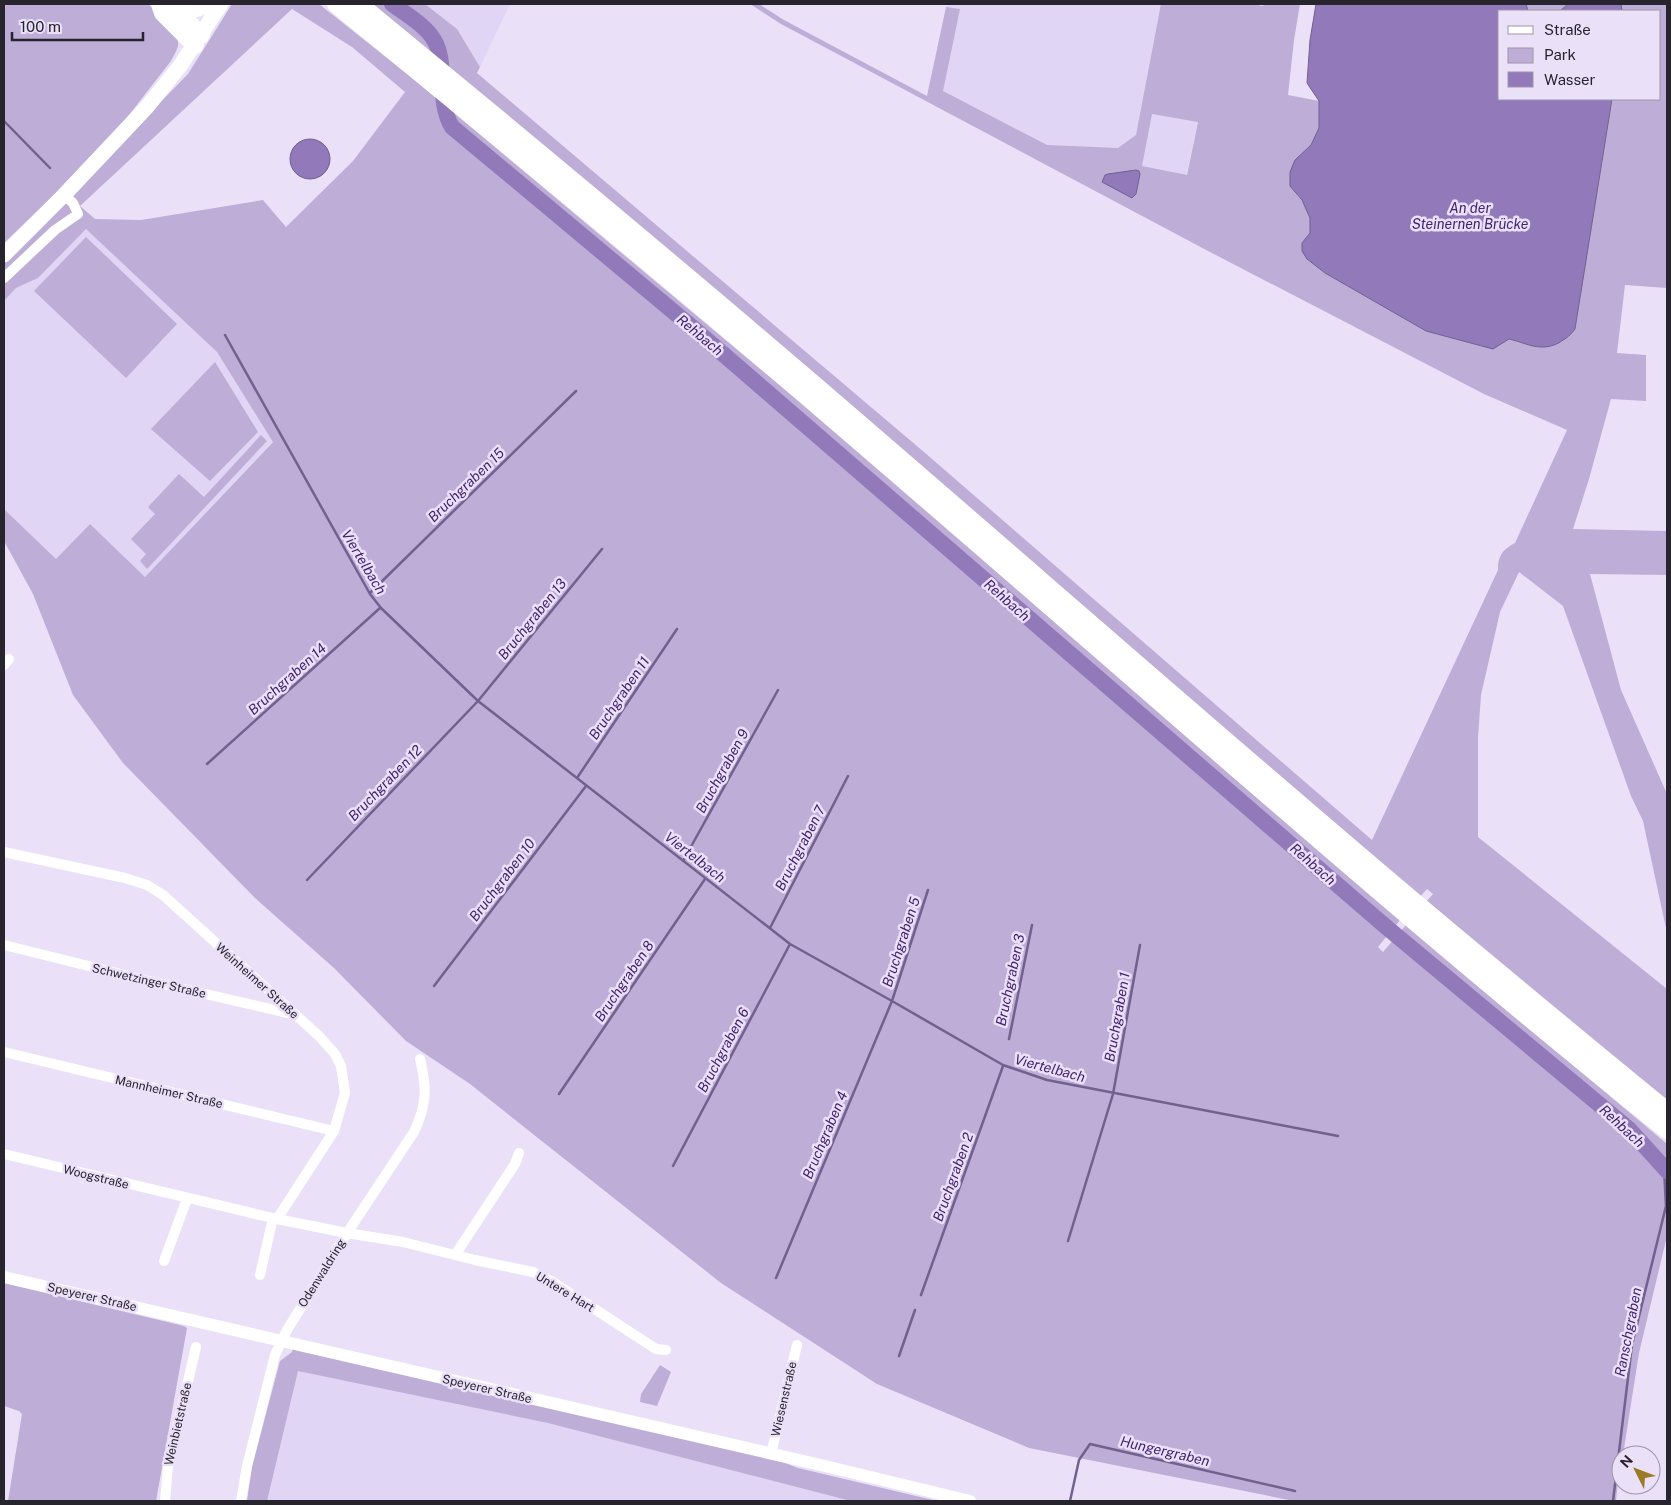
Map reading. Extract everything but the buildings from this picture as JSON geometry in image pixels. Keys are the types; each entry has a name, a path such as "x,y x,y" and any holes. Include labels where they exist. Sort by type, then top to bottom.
{"highway":[{"path":"161,4 169,6 178,12 198,40 163,13 161,4"},
{"path":"178,12 206,4"},
{"path":"336,4 442,81 677,268 1215,732 1526,997 1667,1111"},
{"path":"359,4 433,64 452,98 866,447 1415,922 1667,1130"}],"main road":[{"path":"4,255 9,246 64,195 147,107 198,40 221,4"}],"street":[{"path":"4,278 55,230 78,214 73,203 64,195"},
{"name":"Weinheimer Straße","path":"4,852 125,878 147,885 163,895 328,1045 341,1066 345,1093 334,1131 275,1219"},
{"name":"Schwetzinger Straße","path":"4,945 294,1015"},
{"name":"Mannheimer Straße","path":"4,1052 334,1131"},
{"name":"Odenwaldring","path":"240,1501 275,1355 287,1330 414,1132 421,1118 426,1081 420,1058"},
{"path":"455,1255 515,1164 519,1153"},
{"name":"Woogstraße","path":"4,1154 187,1199 347,1234"},
{"path":"164,1260 187,1199"},
{"path":"260,1274 275,1219"},
{"name":"Untere Hart","path":"347,1234 403,1242 533,1272 553,1282 656,1350 666,1350"},
{"name":"Speyerer Straße","path":"4,1277 970,1501"},
{"name":"Wiesenstraße","path":"771,1454 797,1345"},
{"name":"Weinbietstraße","path":"165,1501 168,1466 196,1347"}],"shaded area":[{"path":"425,4 510,4 480,67 457,29"},
{"path":"947,4 1223,4 1175,227 927,96"},
{"path":"86,228 217,352 273,441 145,577 90,524 56,559 4,509 4,301 16,288 38,278"},
{"path":"280,1361 905,1501 247,1501 252,1467"}],"green space":[{"path":"4,4 148,4 174,32 178,44 171,61 122,124 81,169 4,243"},
{"path":"232,4 319,4 416,81 796,399 1400,920 1378,947 1383,952 1406,925 1667,1144 1667,1236 1639,1353 1625,1445 1611,1445 1611,1495 1617,1495 1616,1501 1294,1501 1029,1448 877,1384 721,1283 470,1084 406,1041 334,968 255,898 123,763 73,695 33,594 4,541 4,509 56,559 90,524 145,577 273,442 217,352 86,229 38,278 16,288 4,301 4,260 188,74","holes":["292,9 352,47 405,92 353,161 286,227 263,200 141,220 95,219 80,206"]},
{"path":"371,4 425,4 457,29 480,67 477,73 924,452 1372,840 1498,570 1500,557 1507,548 1515,543 1567,430 1484,394 1210,252 781,24 750,4 759,4 784,20 927,96 946,7 960,9 943,91 1047,145 1118,148 1136,135 1161,4 1252,4 1263,6 1264,4 1300,4 1288,95 1319,101 1319,128 1311,145 1295,160 1290,186 1302,201 1309,214 1310,233 1302,243 1307,259 1325,273 1426,331 1509,339 1542,347 1562,342 1575,329 1612,100 1661,100 1661,10 1622,10 1621,4 1667,4 1667,288 1625,285 1617,353 1646,355 1646,401 1611,399 1573,529 1667,531 1667,575 1590,574 1621,690 1667,794 1667,933 1643,821 1631,796 1563,606 1519,572 1500,612 1481,695 1478,738 1478,837 1667,989 1667,1100 1427,901 1433,894 1427,889 1420,897","holes":["1152,114 1198,122 1187,175 1142,166"]},
{"path":"1526,4 1568,4 1561,10 1528,10"},
{"path":"86,237 177,324 126,378 34,291"},
{"path":"215,362 258,432 210,481 151,429"},
{"path":"261,435 267,441 147,569 140,561 146,554 131,539 155,514 148,507 179,474 204,497"},
{"path":"4,1283 187,1328 156,1501 8,1501 22,1414 19,1411 4,1406"},
{"path":"293,1348 780,1461 798,1468 937,1501 851,1501 548,1423 298,1371 267,1501 247,1501 252,1467 280,1361 292,1352"},
{"path":"660,1365 671,1372 657,1406 640,1402 641,1394"}],"water":[{"name":"An der Steinernen Brücke","path":"1316,4 1526,4 1528,10 1498,10 1498,100 1612,100 1575,329 1569,336 1556,344 1546,347 1533,346 1509,339 1493,349 1426,331 1325,273 1307,259 1302,251 1302,243 1310,233 1310,218 1302,200 1290,186 1290,172 1295,160 1311,145 1319,128 1319,101 1307,83 1310,40"},
{"path":"1568,4 1621,4 1622,10 1561,10"},
{"path":"310,139 324,145 330,159 324,173 310,179 296,173 290,159 296,145"},
{"path":"1136,170 1140,174 1136,194 1132,198 1102,182 1105,175"}],"waterway":[{"name":"Rehbach","path":"392,4 420,25 434,40 440,59 444,106 452,127 693,328 1385,926 1630,1130 1667,1171"},
{"name":"Viertelbach","path":"4,121 50,168"},
{"name":"Viertelbach","path":"225,335 370,594 381,608 478,701 790,944 1003,1065 1047,1080 1338,1136"},
{"name":"Bruchgraben 15","path":"370,593 576,391"},
{"name":"Bruchgraben 12","path":"307,880 478,701 602,549"},
{"name":"Bruchgraben 14","path":"207,764 380,608"},
{"name":"Bruchgraben 11","path":"577,778 677,629"},
{"name":"Bruchgraben 9","path":"683,861 778,690"},
{"name":"Bruchgraben 7","path":"770,928 848,776"},
{"name":"Bruchgraben 10","path":"434,986 586,786"},
{"name":"Bruchgraben 8","path":"559,1094 705,879"},
{"name":"Bruchgraben 4","path":"776,1278 892,1001 928,890"},
{"name":"Bruchgraben 3","path":"1009,1039 1032,925"},
{"name":"Bruchgraben 6","path":"673,1166 790,944"},
{"name":"Viertelbach","path":"1068,1241 1113,1094 1140,945"},
{"name":"Bruchgraben 2","path":"921,1295 1003,1066"},
{"name":"Ranschgraben","path":"1613,1501 1632,1345 1666,1206 1664,1168"},
{"name":"Bruchgraben 2","path":"899,1356 915,1310"},
{"name":"Hungergraben","path":"1070,1501 1079,1460 1090,1444 1295,1491"}],"water label":[{"name":"Bruchgraben 13","path":"532,619"},
{"name":"Bruchgraben 5","path":"901,942"},
{"name":"Bruchgraben 1","path":"1117,1017"}]}
